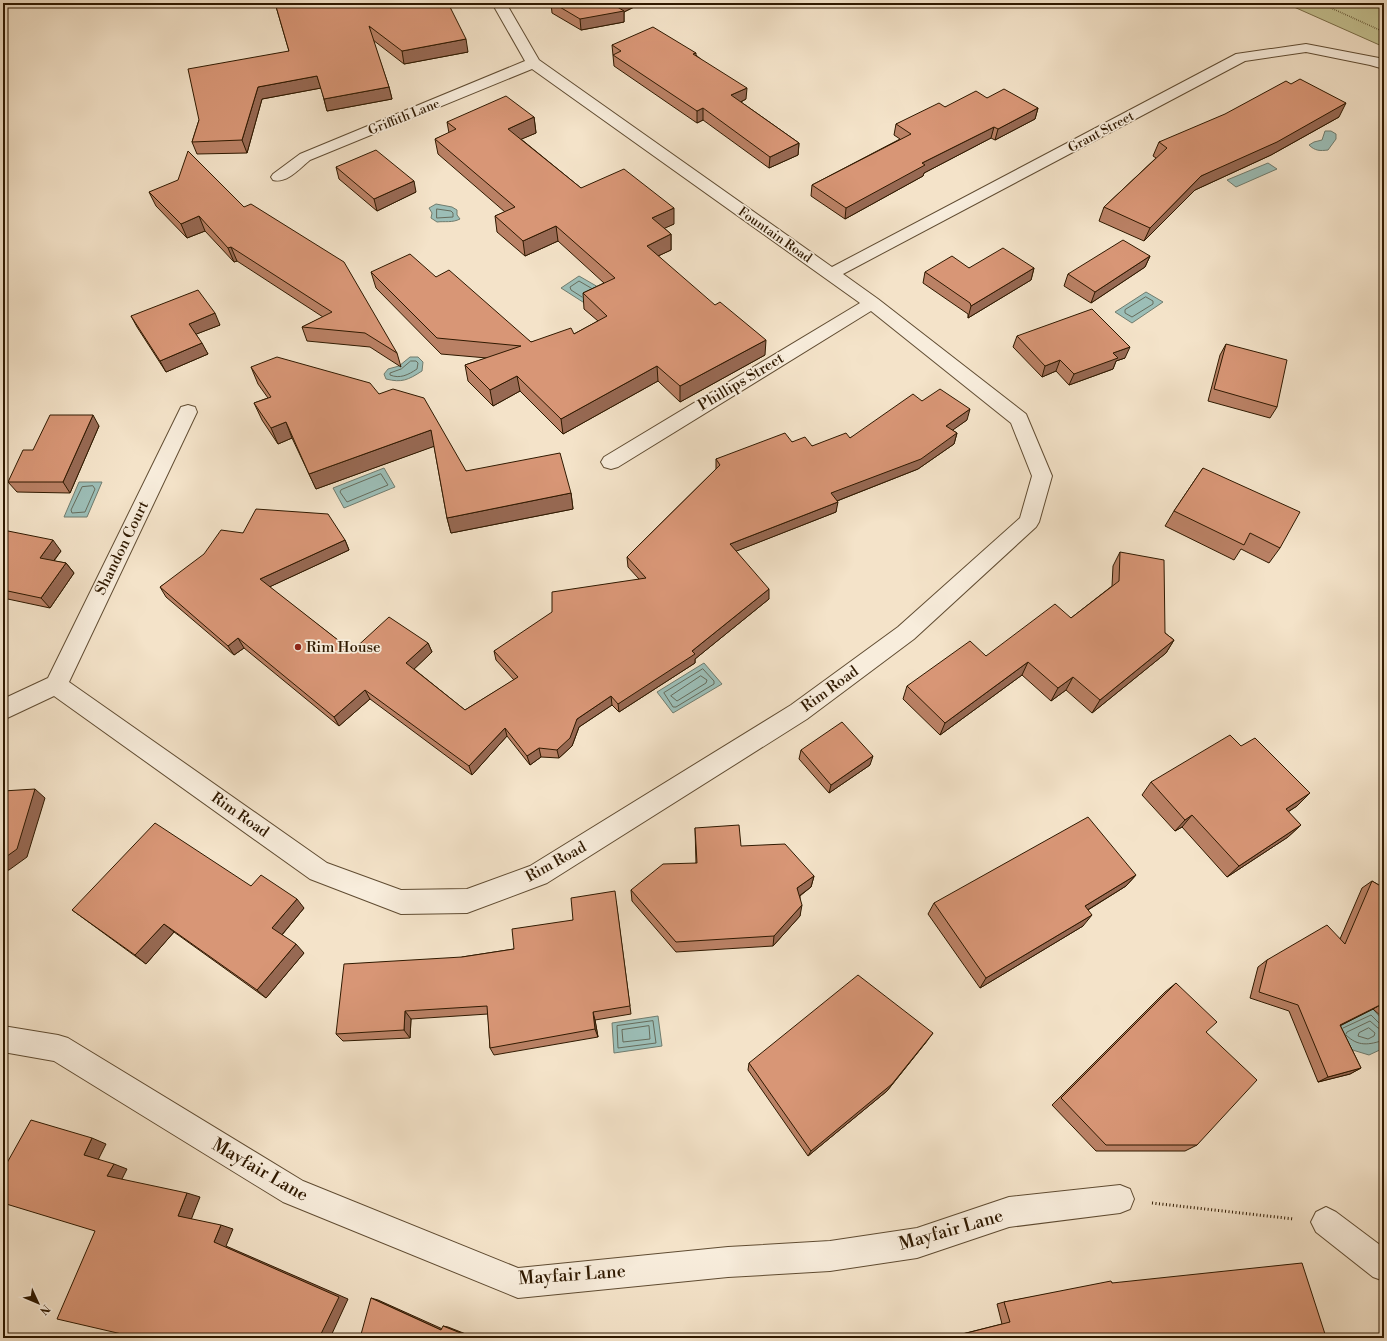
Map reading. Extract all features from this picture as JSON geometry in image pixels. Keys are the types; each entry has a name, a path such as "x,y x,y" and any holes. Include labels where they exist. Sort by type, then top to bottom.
{"street":[{"name":"Fountain Road","path":"499,3 533,63 872,303 1019,419 1042,476"},
{"name":"Grant Street","path":"831,274 1240,57 1306,48 1374,60 1384,65"},
{"name":"Griffith Lane","path":"279,178 305,157 533,63"},
{"name":"Phillips Street","path":"611,462 872,303"},
{"name":"Shandon Court","path":"56,685 188,412"},
{"name":"Rim Road","path":"56,685 319,871 401,902 467,901 538,876 799,712 900,637 1029,522 1042,476"},
{"path":"3,710 56,685"},
{"name":"Mayfair Lane","path":"3,1039 58,1048 293,1192 518,1283 728,1262 830,1256 917,1243 1009,1212 1120,1199"},
{"path":"1326,1222 1384,1266"}],"path":[{"path":"1320,3 1384,32"},
{"path":"1120,1199 1326,1222"}],"shaded area":[{"path":"1285,3 1384,3 1384,47"}],"water":[{"path":"1325,131 1331,131 1336,134 1336,139 1328,150 1318,150 1309,145 1322,140"},
{"path":"1268,163 1277,169 1236,187 1227,180"},
{"path":"436,204 452,207 457,210 457,215 460,219 437,222 431,218 432,213 429,208"},
{"path":"579,276 605,291 586,304 561,288"},
{"path":"1146,292 1163,302 1132,323 1115,312"},
{"path":"410,357 418,357 423,362 422,371 413,377 401,381 386,379 384,374 388,369 399,366"},
{"path":"384,468 395,487 344,508 333,488"},
{"path":"79,482 102,482 87,517 64,517"},
{"path":"704,663 722,684 673,713 657,692"},
{"path":"1373,1009 1384,1022 1384,1048 1369,1055 1346,1048 1330,1031"},
{"path":"658,1016 662,1046 614,1053 612,1023"}],"building":[{"path":"275,3 448,3 466,39 402,51 369,26 389,87 324,99 317,76 258,87 242,140 192,142 199,120 188,69 289,51"},
{"path":"553,3 618,3 614,5 624,11 580,19"},
{"path":"653,27 696,53 693,54 747,88 731,95 799,143 770,157 703,108 697,111 613,55 621,51 612,45"},
{"path":"1300,79 1346,103 1277,142 1201,176 1150,228 1104,207 1167,148 1159,142 1225,114 1286,81 1291,84"},
{"path":"1004,89 1038,108 998,129 994,127 922,163 925,165 846,208 812,185 911,134 896,124 939,103 945,107 976,91 987,98"},
{"path":"506,96 534,117 508,129 581,188 624,169 674,208 652,218 671,234 647,246 715,305 720,302 766,340 680,386 657,366 561,419 517,376 490,390 465,365 521,346 437,338 371,272 410,254 436,277 449,270 531,342 571,328 574,334 607,316 583,293 615,278 556,226 523,241 495,216 515,207 435,139 456,129 447,122"},
{"path":"376,150 414,181 374,199 336,167"},
{"path":"188,151 244,207 251,204 344,262 397,353 365,333 302,327 332,312 231,247 228,248 199,216 181,224 149,192 178,180"},
{"path":"1123,240 1150,256 1095,292 1068,274"},
{"path":"1003,248 1034,268 971,306 970,303 925,272 952,256 969,268"},
{"path":"198,290 215,313 189,324 202,343 160,361 131,316"},
{"path":"1092,309 1130,347 1113,353 1118,358 1074,374 1060,360 1045,366 1017,336"},
{"path":"1226,344 1287,360 1277,407 1214,389"},
{"path":"277,357 370,383 379,394 393,389 424,398 466,471 560,453 571,493 447,518 431,430 309,474 286,422 271,428 254,403 271,397 251,367"},
{"path":"940,389 970,409 946,426 957,433 921,459 831,493 838,502 730,544 769,589 692,651 695,654 618,704 611,696 577,719 570,738 557,750 539,748 527,756 505,728 469,766 365,690 334,717 238,638 228,646 160,587 204,554 221,530 243,533 256,509 328,514 345,540 260,579 352,651 389,617 428,643 406,663 465,710 518,677 494,651 552,612 552,592 646,578 627,557 720,465 716,459 785,433 792,442 805,437 812,446 846,433 850,438 913,394 922,401"},
{"path":"50,415 93,415 63,482 8,482 23,450 33,450"},
{"path":"1203,468 1300,512 1280,548 1250,533 1244,545 1174,511"},
{"path":"8,531 53,540 40,558 66,563 41,598 3,590 3,533"},
{"path":"1120,552 1164,560 1165,633 1174,640 1100,700 1073,677 1058,688 1028,662 945,723 907,686 970,641 986,656 1055,604 1071,618 1119,581"},
{"path":"842,722 873,756 831,785 801,750"},
{"path":"1230,735 1241,746 1255,738 1310,793 1286,809 1301,825 1239,866 1192,815 1185,820 1151,782"},
{"path":"35,789 17,849 3,859 3,791"},
{"path":"1088,817 1136,875 1085,906 1092,915 986,978 934,903"},
{"path":"155,823 251,886 261,875 297,899 272,928 296,944 257,990 164,924 135,955 72,910"},
{"path":"739,825 741,846 785,844 814,876 797,888 802,905 774,936 676,942 631,890 663,864 697,863 695,828"},
{"path":"1372,881 1384,888 1384,1003 1340,1025 1361,1068 1328,1077 1298,1005 1259,992 1267,960 1327,925 1345,944"},
{"path":"615,891 630,1006 593,1012 595,1029 490,1048 487,1006 405,1011 404,1030 336,1034 344,964 462,957 514,949 512,929 573,920 571,898"},
{"path":"858,975 933,1033 892,1084 811,1151 749,1063"},
{"path":"1176,983 1217,1022 1206,1032 1257,1080 1197,1145 1106,1145 1061,1098"},
{"path":"31,1120 92,1138 84,1155 114,1164 107,1176 187,1193 178,1216 221,1225 214,1242 339,1297 319,1338 139,1338 57,1319 95,1231 3,1203 3,1170"},
{"path":"1302,1263 1325,1334 1287,1338 947,1338 1010,1322 1004,1302 1111,1281 1112,1283"},
{"path":"371,1298 441,1330 443,1326 473,1338 360,1338"},
{"path":"742,1335 746,1338 719,1338"}],"place":[{"name":"Rim House","path":"298,647"}]}
